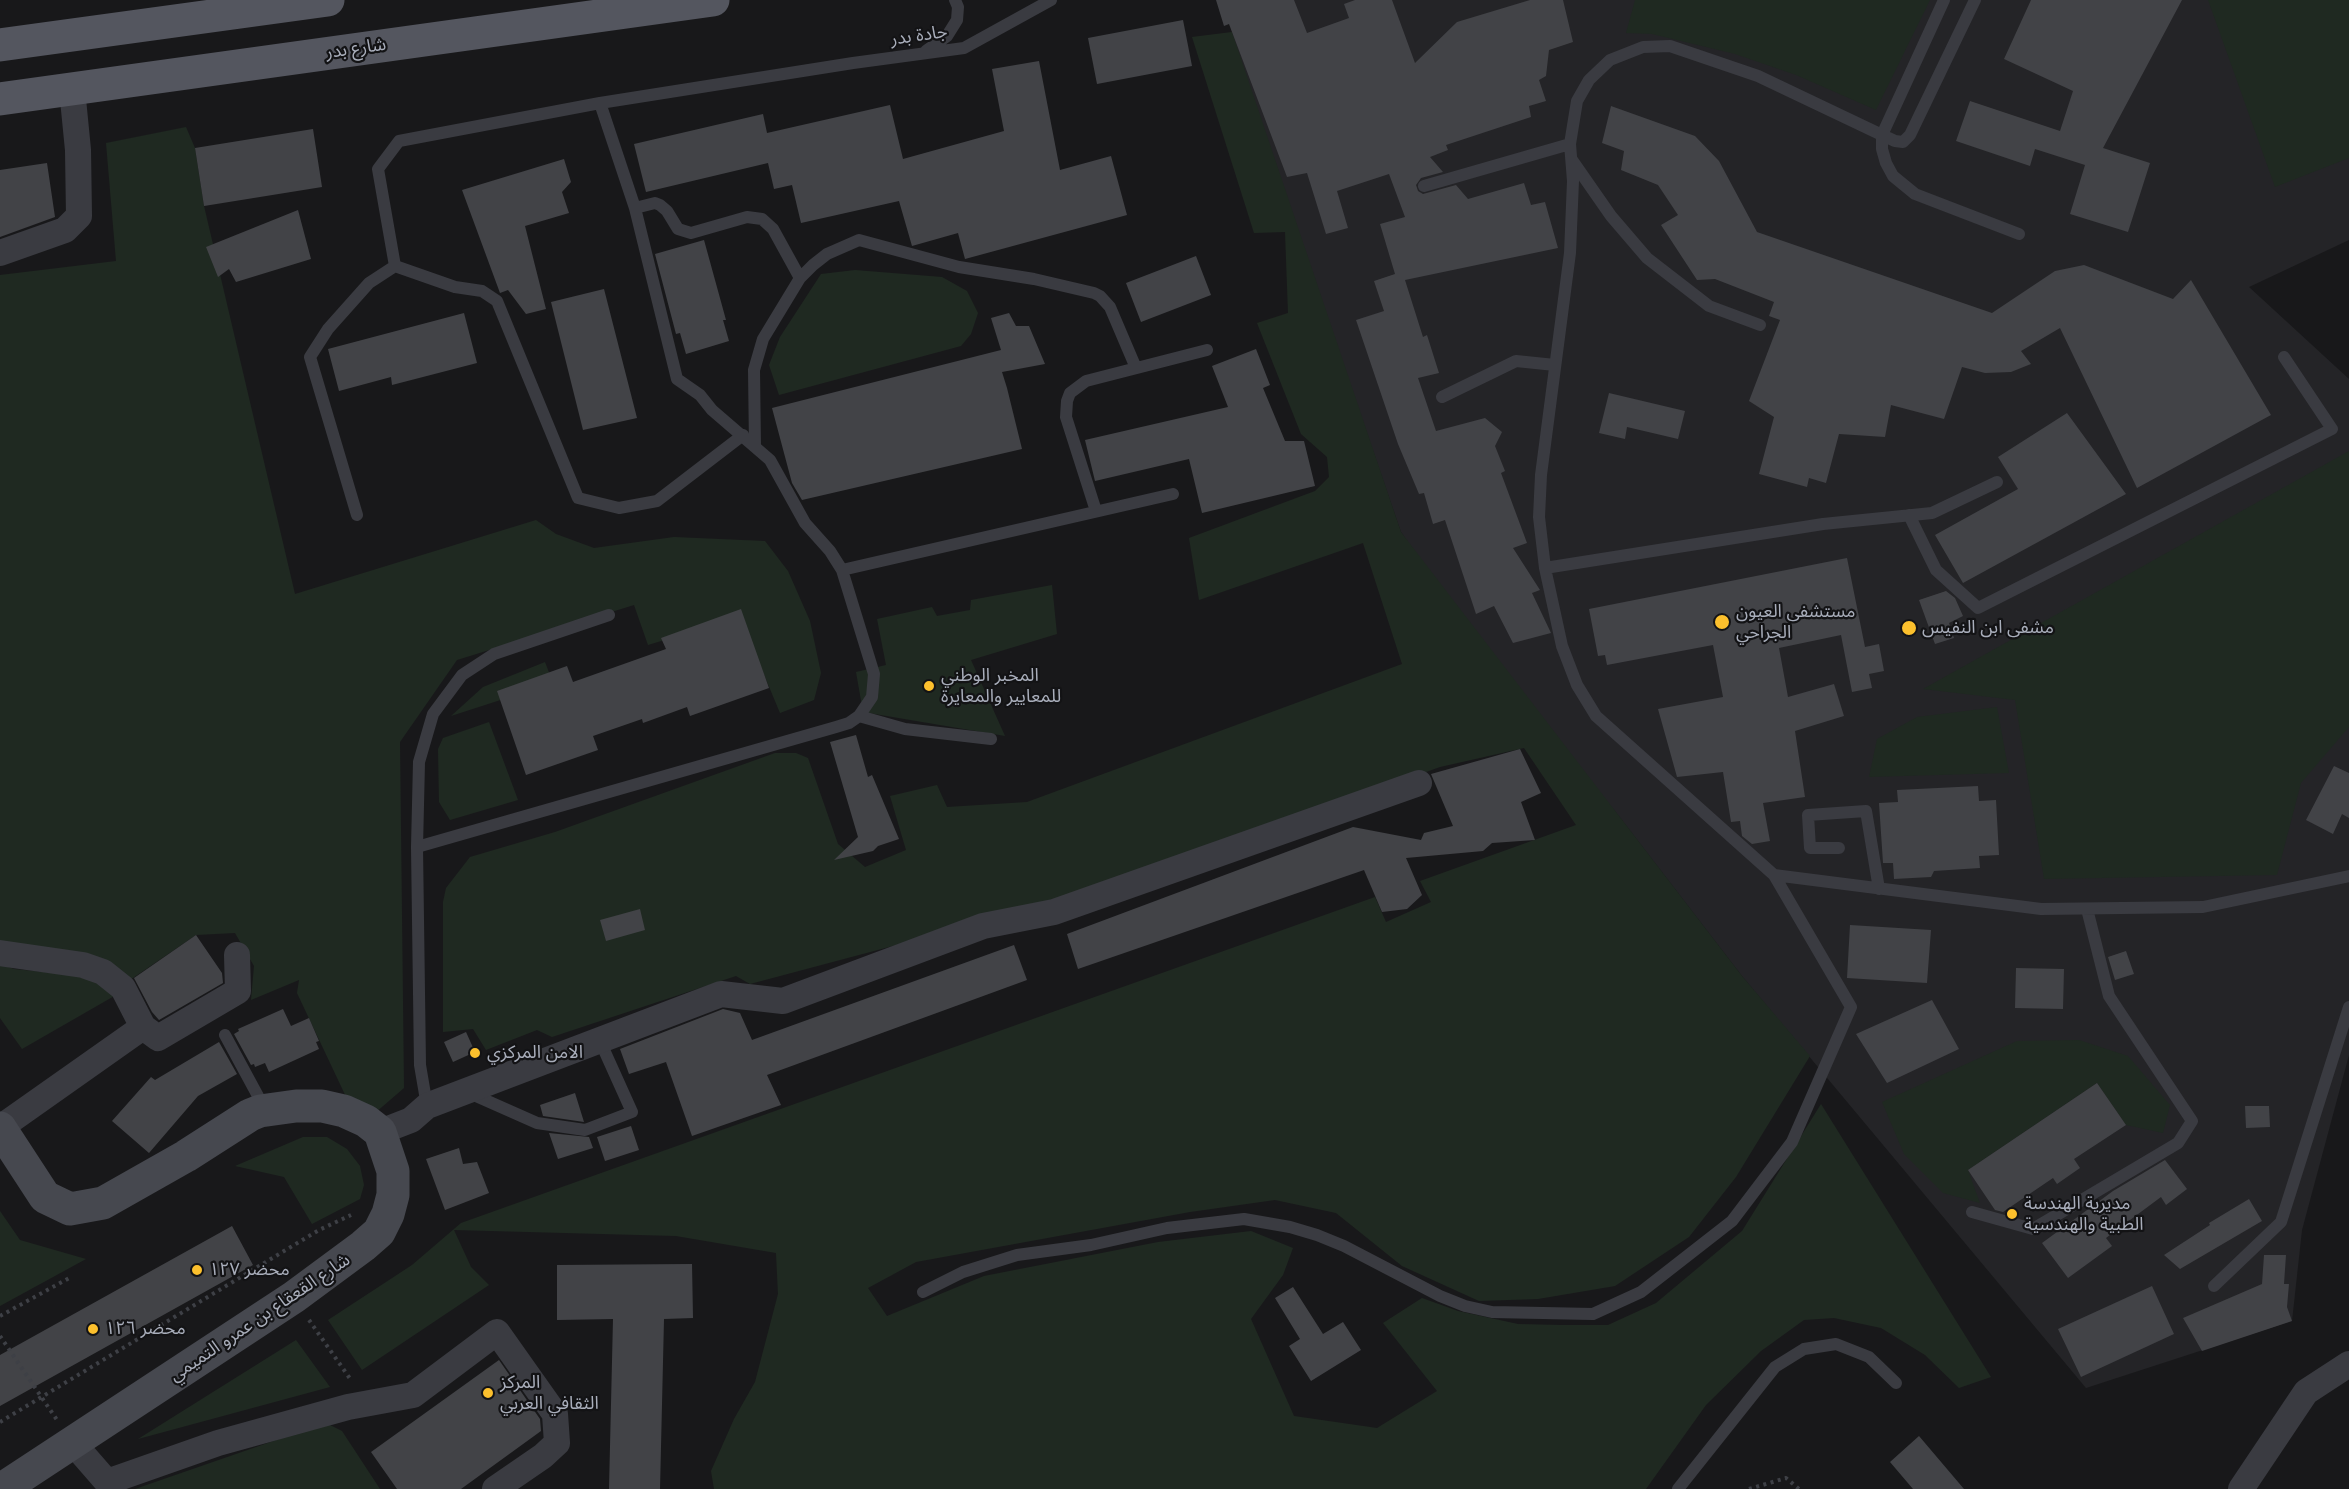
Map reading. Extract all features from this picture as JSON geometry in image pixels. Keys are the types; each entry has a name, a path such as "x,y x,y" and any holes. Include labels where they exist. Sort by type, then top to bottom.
{"main road":[{"path":"0,45 328,0"},
{"name":"شارع بدر","path":"0,99 713,0"},
{"path":"0,1128 45,1197 70,1209 103,1203 186,1156 238,1121 266,1110 296,1106 322,1106 366,1121 380,1132"},
{"name":"شارع القعقاع بن عمرو التميمي","path":"2,1489 294,1297 379,1232 388,1214 393,1195 393,1171 380,1132"}],"street":[{"path":"0,253 65,230 79,216 78,150 72,89"},
{"path":"380,1132 411,1120 427,1106 721,994 783,1001 983,926 1054,912 1419,783"},
{"path":"0,953 83,965 103,972 123,988 143,1027 158,1038 238,991 237,955"},
{"path":"0,1128 143,1027"},
{"path":"73,1443 107,1482 218,1443 367,1403 413,1395 498,1332 555,1414 557,1443 543,1456 495,1489"},
{"path":"2241,1489 2306,1392 2349,1364"}],"lane":[{"path":"922,53 947,36 957,20 958,7 955,0"},
{"name":"جادة بدر","path":"395,266 378,169 399,141 600,103 963,48 1051,0"},
{"path":"1944,0 1882,135 1882,149 1886,163 1893,176 1915,194 2019,234"},
{"path":"923,1292 963,1272 1017,1255 1091,1245 1167,1228 1244,1219 1290,1227 1317,1235 1465,1306 1492,1312 1593,1314 1641,1292 1732,1221 1792,1142 1851,1007 1774,875 1596,716 1577,685 1562,646 1545,568 1539,517 1540,476 1570,252 1573,181 1570,144 1577,101 1589,80 1610,60 1643,47 1670,46 1758,76 1895,141 1903,142 1910,135 1975,0"},
{"path":"417,847 849,723 860,716 872,697 874,674 842,570 830,551 805,523 770,460 712,410 700,395 677,380 635,208 600,103"},
{"path":"1424,186 1570,144"},
{"path":"1571,159 1611,216 1647,258 1709,306 1760,325"},
{"path":"635,208 660,205 667,211 678,229 691,233 747,217 762,219 773,229 800,278"},
{"path":"755,447 754,370 763,339 800,278 827,254 859,240 959,267 1034,279 1101,296 1110,308 1136,368"},
{"path":"357,515 310,357 328,329 369,282 395,266 455,287 482,291 497,301 578,498 619,508 657,501 743,435"},
{"path":"1096,511 1066,417 1066,400 1070,393 1080,383 1207,350"},
{"path":"1909,515 1936,570 1978,608 2332,429 2284,357"},
{"path":"1442,397 1516,361 1556,365"},
{"path":"1545,568 1823,524 1932,513 1996,482"},
{"path":"842,570 1173,494"},
{"path":"427,1106 420,1065 417,847 419,762 433,714 462,675 494,654 609,615"},
{"path":"860,716 905,729 991,739"},
{"path":"1839,848 1810,848 1808,815 1866,811 1879,889"},
{"path":"1774,875 2041,909 2204,906 2349,876"},
{"path":"1972,1212 2033,1229 2178,1143 2192,1121 2109,996 2087,909"},
{"path":"2214,1286 2281,1222 2349,1008"},
{"path":"225,1035 266,1110"},
{"path":"466,1092 537,1123 585,1130 595,1127 632,1112 600,1041"},
{"path":"1678,1489 1775,1367 1804,1349 1836,1344 1869,1357 1896,1383"}],"path":[{"path":"0,1422 319,1230 393,1195"},
{"path":"0,1316 71,1277"},
{"path":"294,1297 367,1403"},
{"path":"0,1336 73,1443"},
{"path":"1749,1489 1786,1478 1799,1489"}],"shaded area":[{"name":"مشفى ابن النفيس","path":"1225,0 2349,0 2349,240 2249,287 2349,379 2349,1055 2302,1230 2292,1321 2086,1388 1742,976 1615,811 1537,724 1401,532 1238,60"},
{"path":"1635,0 1930,0 1876,110 1796,75 1735,54 1652,34 1626,33"},
{"path":"2208,0 2349,0 2349,158 2275,187"},
{"path":"1232,32 1401,532 1742,976 1810,1056 1736,1177 1689,1237 1615,1286 1538,1299 1479,1301 1402,1266 1336,1213 1275,1200 1190,1212 916,1262 868,1288 887,1316 984,1276 1158,1242 1251,1231 1293,1248 1283,1275 1251,1319 1294,1416 1377,1428 1437,1391 1383,1323 1422,1298 1458,1311 1518,1324 1561,1325 1608,1325 1656,1303 1742,1231 1821,1104 1991,1377 1959,1388 1925,1355 1881,1328 1834,1318 1804,1320 1761,1351 1706,1405 1646,1489 714,1489 711,1471 734,1419 755,1382 778,1294 776,1253 676,1236 454,1230 471,1267 489,1285 362,1370 328,1320 412,1265 461,1223 1375,897 1386,922 1431,902 1420,881 1576,825 1524,748 1440,767 1073,898 750,984 736,976 552,1037 537,1030 486,1050 473,1029 443,1032 443,902 446,888 470,857 555,832 775,753 796,753 808,758 838,844 865,867 906,850 890,796 937,785 947,807 1027,802 1402,664 1363,543 1199,600 1189,538 1315,491 1329,477 1327,457 1301,434 1257,323 1288,313 1285,232 1254,233 1192,37"},
{"path":"186,127 195,148 204,206 295,594 536,520 556,534 594,548 674,537 765,541 788,571 810,621 821,673 814,700 780,713 740,617 648,645 634,605 457,660 400,742 404,1088 375,1113 348,1101 297,993 299,980 251,1000 254,966 235,933 196,935 130,980 0,945 0,275 116,261 106,143"},
{"path":"855,270 942,277 967,291 978,313 971,334 961,346 779,395 769,365 780,337 821,274"},
{"path":"2349,451 2349,727 2301,783 2277,875 2044,879 2015,700 1923,689"},
{"path":"1052,585 1057,634 971,660 1005,736 863,712 856,672 886,665 877,619 932,607 937,616 970,610 971,600"},
{"path":"545,662 553,683 451,716 483,687"},
{"path":"1997,707 2009,773 1869,777 1877,739 1917,717"},
{"path":"489,722 518,800 450,820 439,802 438,749 443,738"},
{"path":"0,964 14,969 74,975 100,981 116,995 22,1049 0,1018"},
{"path":"2079,1040 2128,1056 2170,1105 2163,1133 2126,1125 2097,1083 1968,1170 1980,1203 1943,1193 1904,1154 1882,1102 2017,1041"},
{"path":"303,1137 327,1137 347,1149 360,1166 364,1185 360,1199 312,1224 284,1177 235,1166"},
{"path":"0,1211 20,1240 86,1259 0,1306"},
{"path":"296,1340 330,1387 138,1439"},
{"path":"330,1425 342,1431 380,1489 135,1489 311,1428"}],"building":[{"path":"1216,0 1294,0 1307,33 1349,18 1344,4 1355,0 1392,0 1415,63 1457,22 1530,0 1563,0 1573,42 1549,50 1546,76 1539,80 1546,101 1529,106 1531,117 1446,145 1448,150 1430,157 1443,172 1421,178 1416,185 1418,191 1423,194 1456,185 1468,199 1524,183 1531,205 1545,202 1558,248 1405,280 1423,337 1427,335 1439,373 1418,378 1436,431 1485,418 1502,432 1495,446 1505,471 1501,473 1527,543 1513,548 1540,590 1532,593 1551,633 1513,643 1494,606 1476,614 1445,520 1433,524 1424,493 1419,494 1398,444 1356,320 1384,311 1374,281 1395,274 1380,224 1405,217 1389,174 1337,191 1348,228 1326,234 1307,173 1287,177 1229,24 1224,26"},
{"path":"2031,0 2182,0 2103,148 2150,163 2128,232 2070,214 2085,165 2035,149 2030,166 1956,141 1970,101 2060,131 2073,91 2004,59"},
{"path":"1183,20 1192,66 1097,84 1088,38"},
{"path":"1039,61 1060,170 1111,156 1127,215 965,259 958,233 912,246 899,201 801,223 792,185 774,189 768,163 646,192 634,144 763,114 767,133 890,105 903,159 1004,131 992,69"},
{"path":"1611,106 1695,136 1719,161 1757,232 1992,313 2055,271 2084,265 2173,299 2191,280 2271,415 2137,488 2060,328 2021,351 2031,364 2011,372 1985,373 1962,367 1944,419 1891,405 1885,437 1839,434 1826,483 1809,478 1807,487 1759,474 1774,417 1749,401 1780,320 1769,316 1774,302 1715,279 1697,280 1661,225 1678,215 1658,185 1621,170 1624,151 1602,143"},
{"path":"313,129 322,187 204,206 195,148"},
{"path":"564,159 571,182 562,192 569,213 525,226 546,309 526,314 508,290 500,293 462,190"},
{"path":"47,163 55,217 0,237 0,170"},
{"path":"298,210 311,259 236,282 229,269 218,277 206,247"},
{"path":"704,240 726,320 723,320 729,341 686,354 680,333 676,334 655,254"},
{"path":"1196,256 1211,295 1141,322 1126,283"},
{"path":"604,289 637,418 583,430 551,302"},
{"path":"464,313 477,363 392,385 391,377 339,391 328,349"},
{"path":"1009,313 1016,326 1029,326 1045,364 1002,372 1022,449 802,500 792,483 772,408 1001,350 991,318"},
{"path":"1256,349 1270,385 1263,388 1285,441 1304,441 1315,486 1202,513 1189,459 1095,481 1085,440 1228,407 1212,366"},
{"path":"1609,393 1685,411 1678,439 1627,427 1625,439 1599,433"},
{"path":"2067,413 2126,494 1963,583 1935,535 2018,489 1998,457"},
{"path":"1847,558 1865,647 1879,644 1884,671 1869,674 1872,688 1852,692 1841,635 1779,648 1788,697 1834,684 1844,716 1795,731 1805,797 1763,803 1770,841 1752,844 1742,836 1740,821 1731,822 1723,772 1677,777 1658,709 1723,697 1713,645 1607,665 1605,655 1598,656 1589,609"},
{"path":"1946,591 1955,598 1963,616 1949,623 1954,638 1935,644 1919,600"},
{"path":"741,609 769,688 690,716 687,707 643,723 642,719 593,736 598,750 526,775 497,691 567,666 573,682 666,649 661,638"},
{"path":"856,735 868,777 872,775 899,839 878,846 873,851 834,860 858,837 830,742"},
{"path":"1520,749 1541,793 1521,802 1535,840 1492,843 1483,851 1406,858 1422,895 1407,909 1382,912 1364,870 1078,969 1067,934 1353,827 1421,840 1424,833 1453,826 1431,774"},
{"path":"2334,766 2349,773 2349,818 2342,814 2333,834 2306,820"},
{"path":"1978,786 1979,801 1996,800 1999,855 1979,856 1980,868 1934,871 1931,877 1894,879 1893,863 1883,863 1879,803 1898,802 1897,790"},
{"path":"640,909 645,930 606,941 600,920"},
{"path":"1850,925 1931,930 1927,983 1847,978"},
{"path":"196,935 222,973 223,983 159,1020 152,1012 134,978"},
{"path":"1014,945 1027,980 767,1075 781,1105 692,1136 666,1062 629,1074 620,1049 723,1009 740,1013 752,1040"},
{"path":"2126,951 2134,974 2115,980 2108,957"},
{"path":"2016,968 2064,969 2063,1009 2015,1008"},
{"path":"1932,1000 1959,1049 1887,1083 1856,1034"},
{"path":"283,1009 291,1026 309,1018 319,1041 316,1042 319,1049 269,1072 265,1063 255,1067 254,1064 251,1065 234,1034 239,1031 238,1029"},
{"path":"466,1032 475,1052 453,1062 444,1042"},
{"path":"219,1042 237,1074 198,1096 149,1153 112,1121 151,1077 155,1080"},
{"path":"2097,1083 2126,1125 2074,1159 2080,1168 2057,1184 2053,1178 2003,1212 1995,1210 1968,1170"},
{"path":"575,1093 584,1122 543,1116 540,1105"},
{"path":"2245,1106 2269,1106 2270,1127 2246,1128"},
{"path":"631,1126 639,1150 605,1161 597,1137"},
{"path":"549,1133 589,1137 593,1148 558,1159"},
{"path":"459,1148 463,1164 477,1162 489,1193 445,1210 426,1159"},
{"path":"2165,1160 2187,1189 2166,1205 2161,1197 2126,1223 2120,1219 2123,1225 2106,1238 2112,1246 2068,1278 2042,1243 2113,1191"},
{"path":"2249,1199 2262,1221 2180,1269 2164,1255 2210,1225 2209,1223"},
{"path":"232,1226 253,1265 0,1406 0,1355"},
{"path":"2264,1255 2286,1255 2284,1284 2289,1284 2287,1307 2292,1321 2202,1351 2183,1318 2262,1284"},
{"path":"692,1264 693,1318 664,1319 660,1489 609,1489 613,1319 557,1320 557,1265"},
{"path":"2152,1286 2174,1334 2081,1377 2058,1329"},
{"path":"1293,1287 1323,1334 1343,1322 1361,1350 1311,1381 1289,1346 1300,1339 1275,1298"},
{"name":"المركز الثقافي العربي","path":"499,1360 540,1419 541,1431 461,1489 397,1489 371,1452"},
{"path":"1919,1436 1964,1489 1913,1489 1890,1462"}],"place":[{"name":"مستشفى العيون الجراحي","path":"1722,622"},
{"name":"مشفى ابن النفيس","path":"1909,628"},
{"name":"المخبر الوطني للمعايير والمعايرة","path":"929,686"},
{"name":"الامن المركزي","path":"475,1053"},
{"name":"مديرية الهندسة الطبية والهندسية","path":"2012,1214"},
{"name":"محضر ١٢٧","path":"197,1270"},
{"name":"محضر ١٢٦","path":"93,1329"},
{"name":"المركز الثقافي العربي","path":"488,1393"}]}
